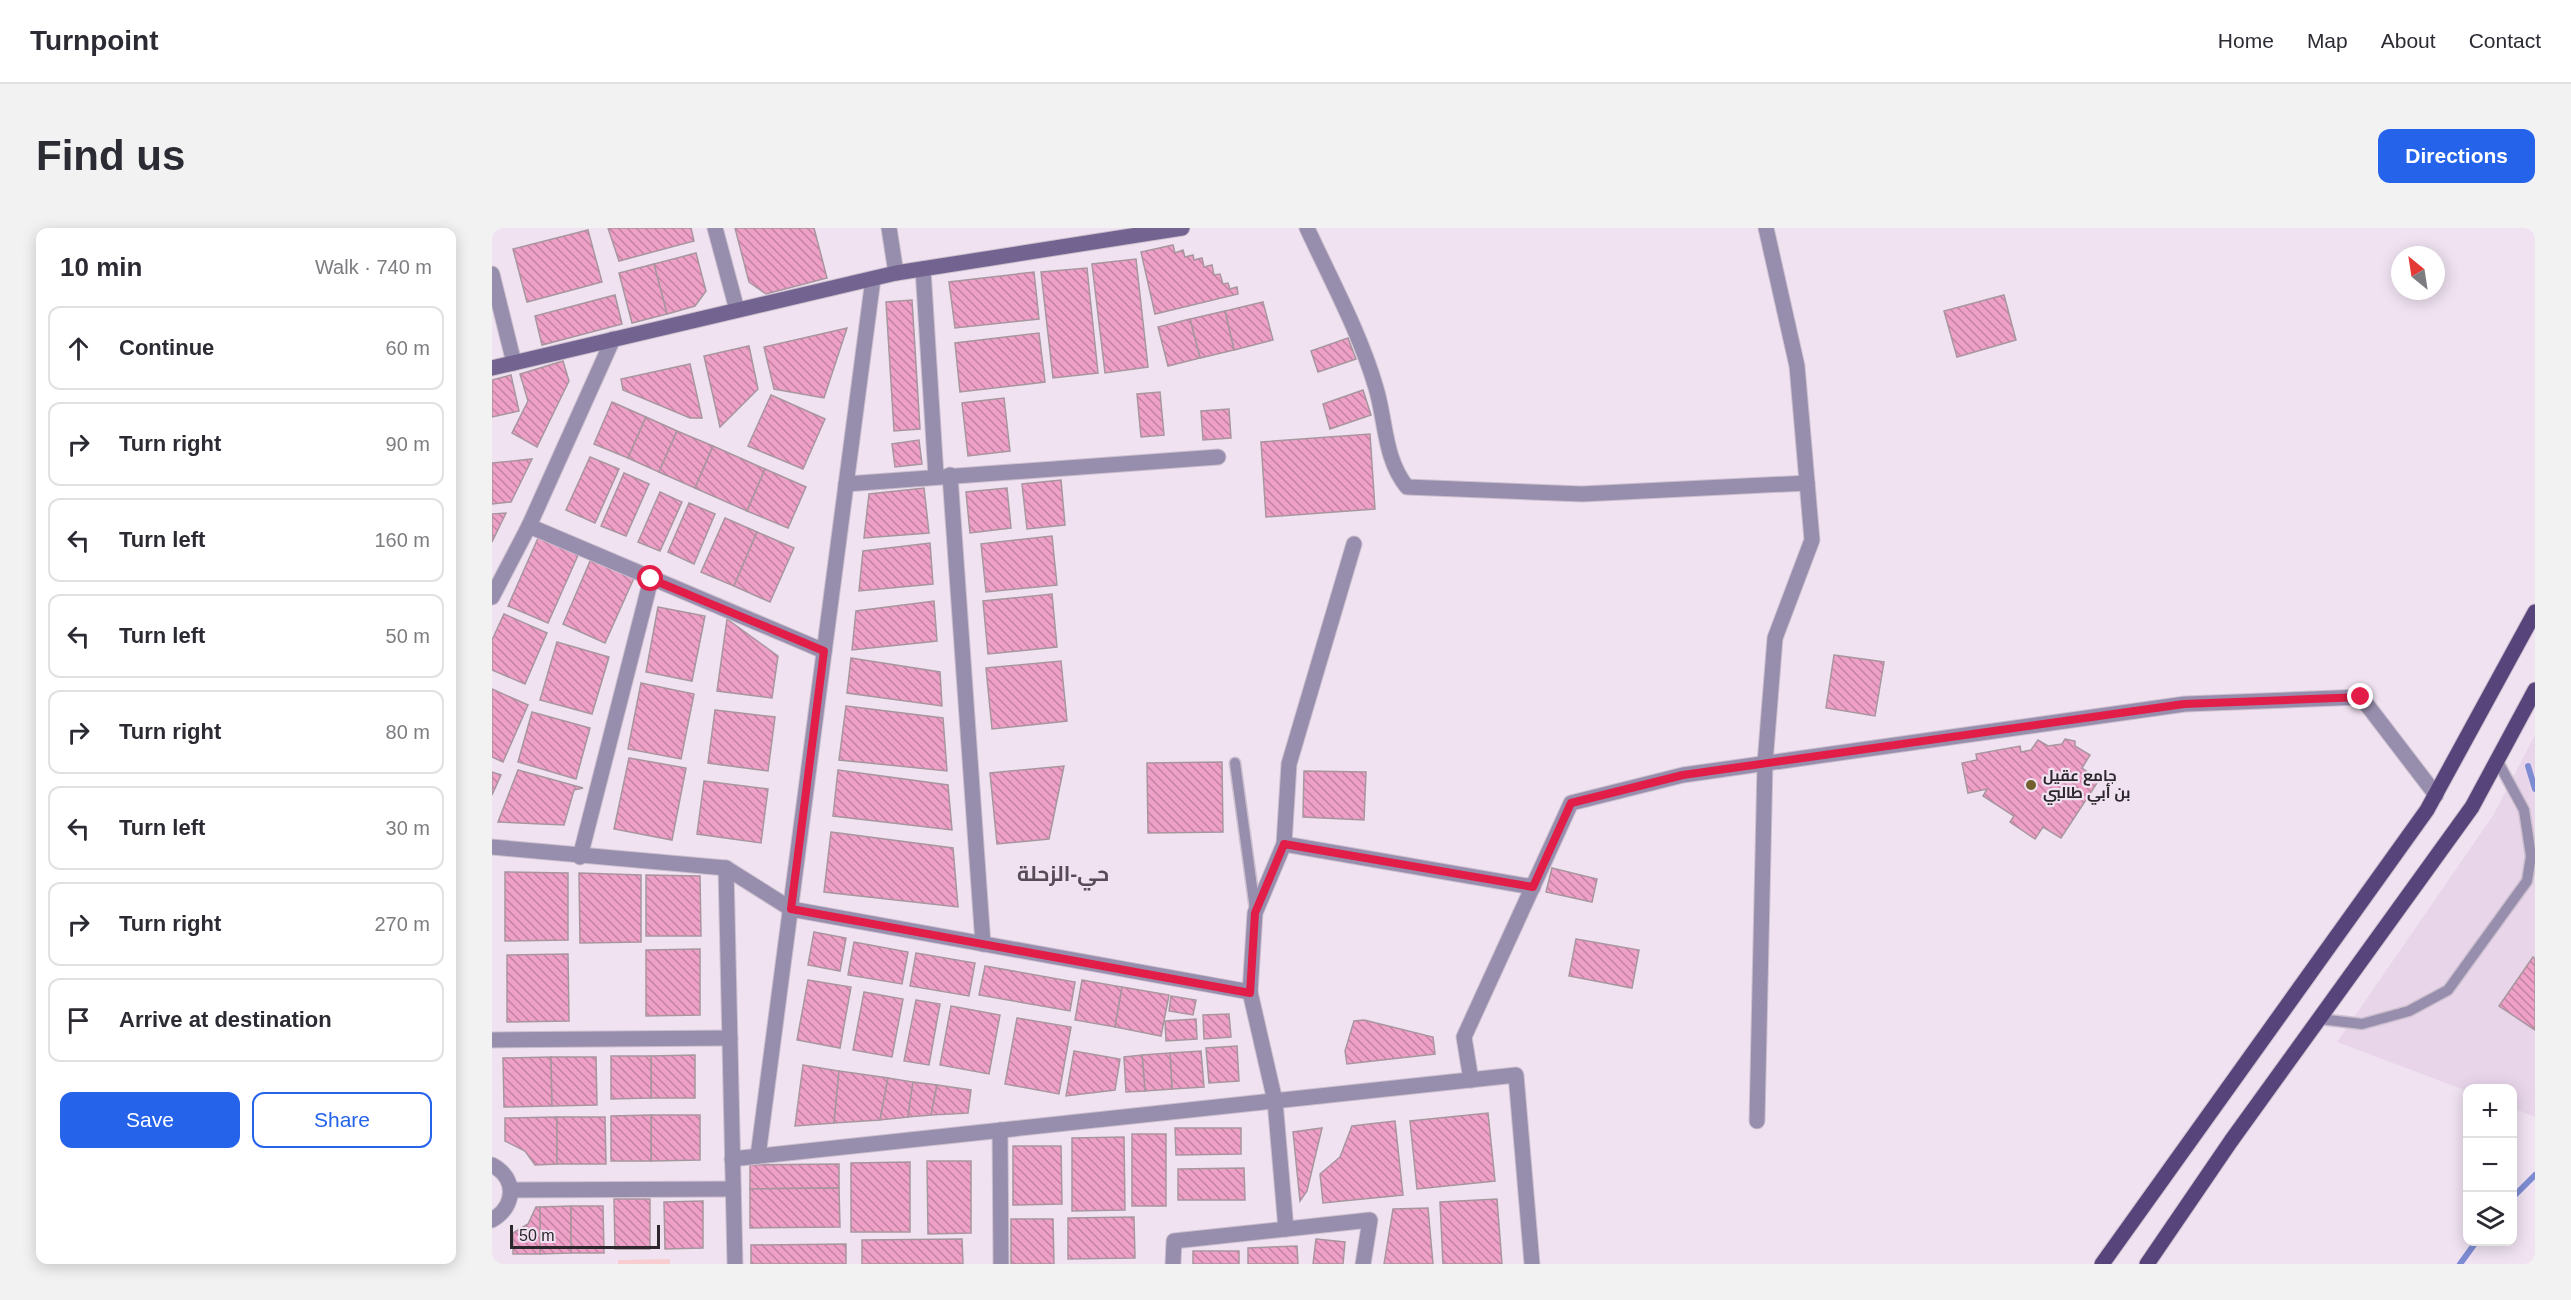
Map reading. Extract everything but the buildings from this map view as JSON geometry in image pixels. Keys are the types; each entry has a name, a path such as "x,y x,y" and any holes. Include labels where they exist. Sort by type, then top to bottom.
{"main road":[{"path":"2102,1264 2420,820 2436,795 2535,612"},
{"path":"2147,1264 2472,807 2535,690"}],"street":[{"path":"715,228 737,310"},
{"path":"889,228 896,273"},
{"path":"492,368 896,273 1182,228"},
{"path":"1307,228 1357,337 1376,388 1397,474 1407,487 1582,494 1807,483"},
{"path":"1757,1121 1765,763 1775,638 1812,540 1797,366 1766,228"},
{"path":"924,269 982,944"},
{"path":"492,274 514,363"},
{"path":"758,1156 873,279"},
{"path":"492,597 529,526 613,339"},
{"path":"846,484 1218,457"},
{"path":"529,526 824,651"},
{"path":"1286,1229 1275,1101 1250,993 1255,913 1284,844 1289,764 1354,544"},
{"path":"580,857 651,579"},
{"path":"1471,1080 1464,1037 1571,803 1683,775 2184,704 2361,697 2436,795"},
{"path":"1284,844 1533,887"},
{"path":"492,847 580,857 726,868 791,909 1250,993"},
{"path":"726,868 735,1264"},
{"path":"492,1040 730,1038"},
{"path":"732,1159 1516,1075 1532,1264"},
{"path":"1000,1130 1001,1264"},
{"path":"492,1165 502,1172 511,1190 507,1208 492,1220"},
{"path":"511,1190 733,1189"},
{"path":"1173,1264 1174,1241 1370,1220 1363,1264"}],"lane":[{"path":"2320,1019 2362,1024 2409,1011 2448,990 2527,881 2531,856 2524,810 2496,760"},
{"path":"1235,763 1255,913"}],"shaded area":[{"path":"2535,735 2535,1117 2517,1110 2517,1084 2463,1084 2463,1089 2337,1042 2494,814"}],"green space":[{"path":"670,1259 670,1264 618,1264 618,1260"}],"waterway":[{"path":"2528,766 2535,789"},
{"path":"2517,1193 2535,1175"},
{"path":"2460,1264 2473,1246"}],"place":[{"name":"جامع عقيل بن أبي طالبي","path":"2031,785"}],"district":[{"name":"حي-الزحلة","path":"1063,874"}],"route":[{"path":"651,579 824,651 791,909 1250,993 1255,913 1284,844 1533,887 1571,803 1683,775 2184,704 2361,697"}]}
